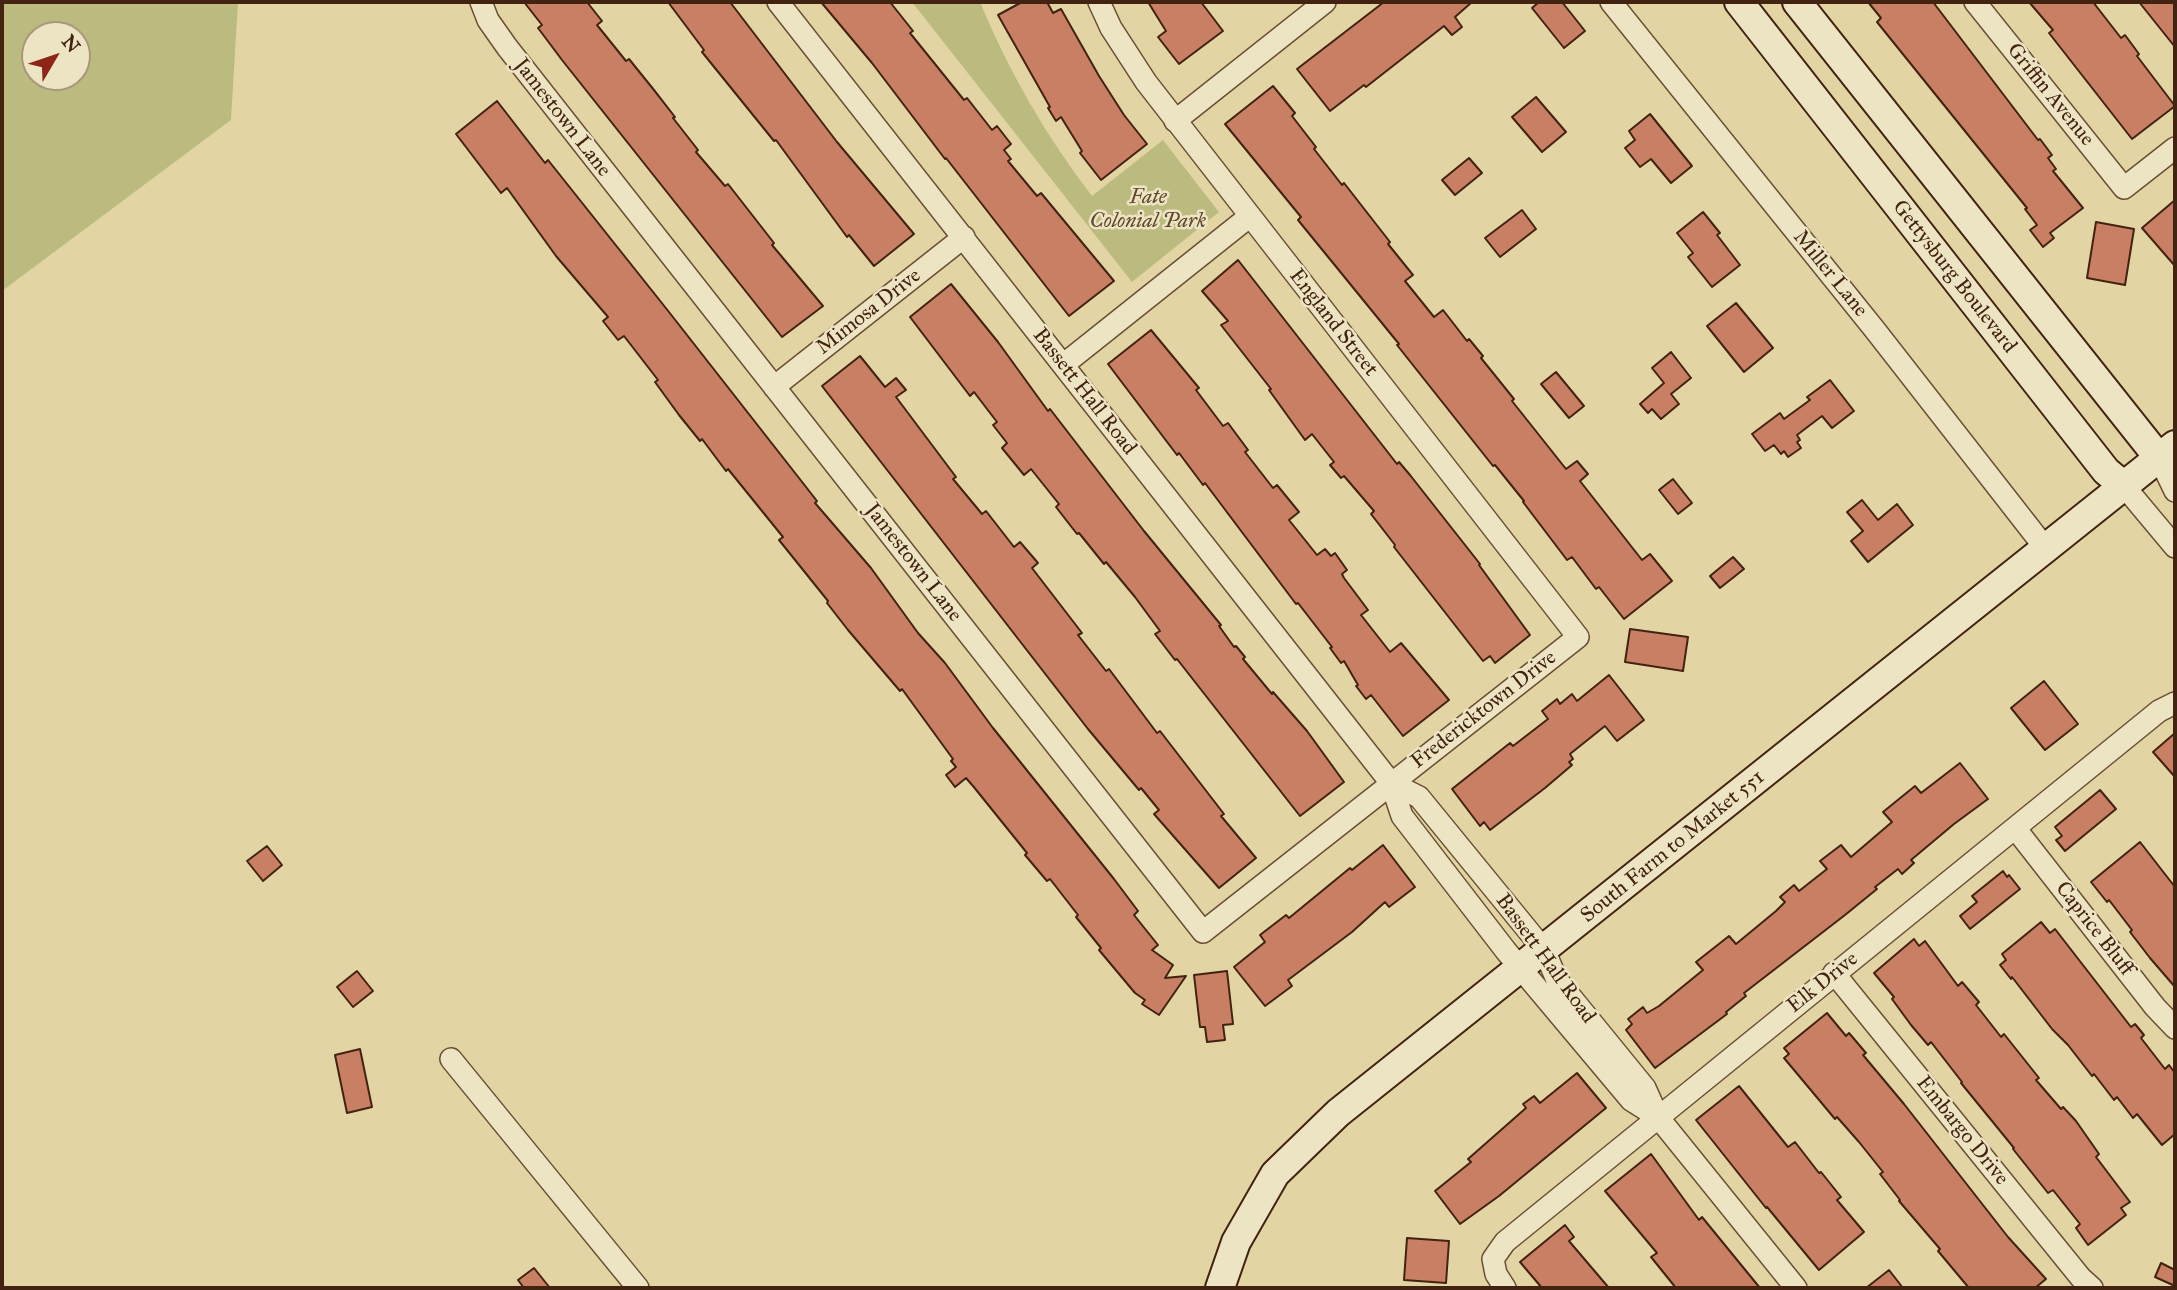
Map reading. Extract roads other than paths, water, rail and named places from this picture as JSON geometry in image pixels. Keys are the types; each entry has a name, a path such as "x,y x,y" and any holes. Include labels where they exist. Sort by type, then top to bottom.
{"main road":[{"name":"Gettysburg Boulevard","path":"1738,2 2106,471 2124,486"},
{"path":"1797,2 2167,452"},
{"name":"South Farm to Market 551","path":"1220,1288 1236,1242 1275,1174 1338,1113 2167,452"}],"street":[{"name":"Jamestown Lane","path":"481,2 488,20 506,47 1203,932 1391,783"},
{"name":"Bassett Hall Road","path":"778,2 1391,783 1402,816 1506,951 1631,1100 1658,1117"},
{"name":"England Street","path":"1099,2 1129,58 1175,121 1577,637"},
{"path":"1175,121 1325,2"},
{"name":"Miller Lane","path":"1611,2 1875,330 2046,549"},
{"name":"Griffin Avenue","path":"1975,2 2124,188 2175,148"},
{"path":"1063,365 1250,216"},
{"name":"Mimosa Drive","path":"774,387 964,237"},
{"path":"2167,452 2175,491"},
{"name":"Gettysburg Boulevard","path":"2124,486 2175,547"},
{"name":"Fredericktown Drive","path":"1391,783 1577,637"},
{"name":"Elk Drive","path":"1505,1288 1496,1274 1493,1259 1504,1241 2167,707 2175,686"},
{"name":"Bassett Hall Road","path":"1391,783 1419,797 1544,950 1556,980 1645,1088 1658,1117 1796,1288"},
{"name":"Caprice Bluff","path":"2015,828 2155,1007 2175,1028"},
{"name":"Embargo Drive","path":"1835,973 2081,1278 2092,1288"},
{"path":"451,1059 638,1288"}],"park label":[{"name":"Fate Colonial Park","path":"1148,210"}]}
